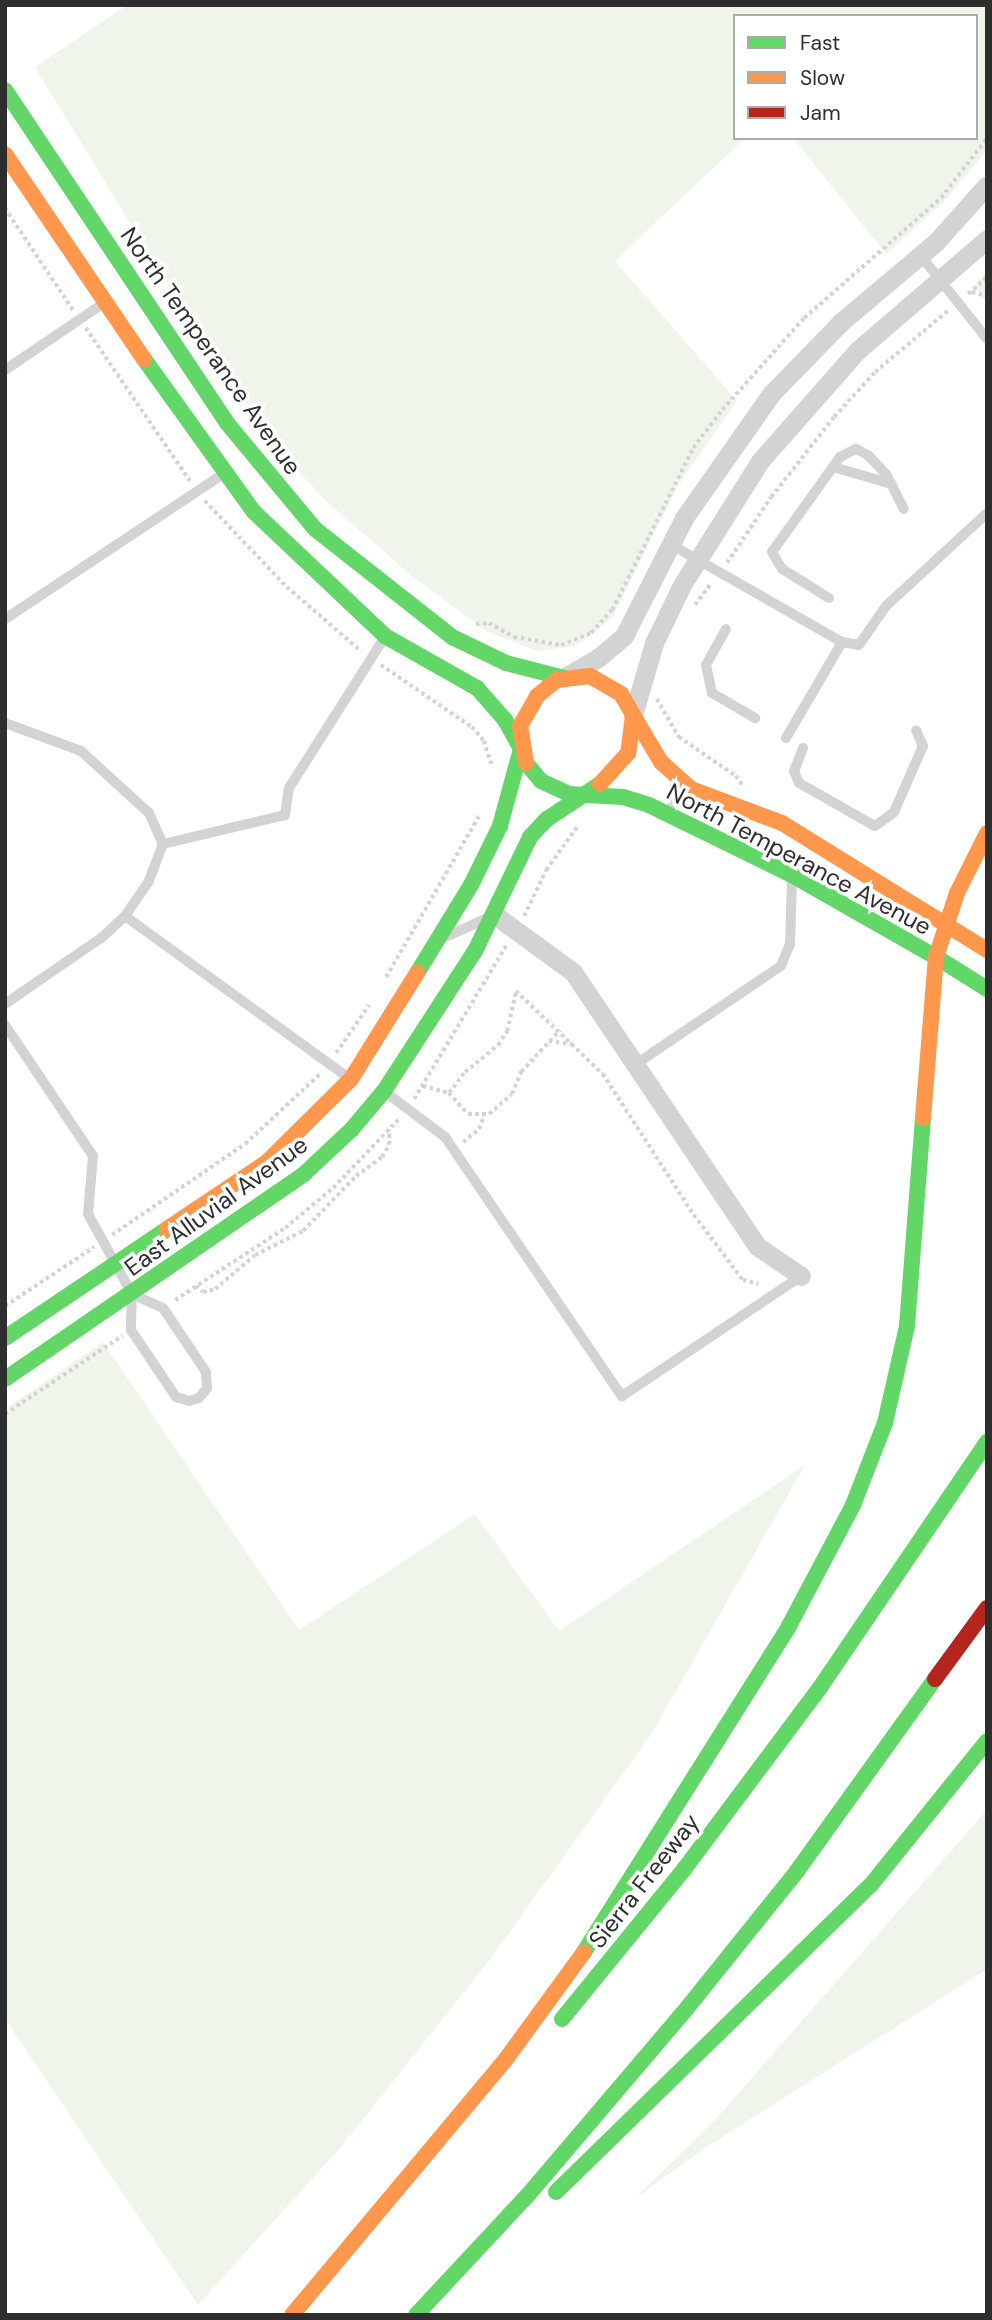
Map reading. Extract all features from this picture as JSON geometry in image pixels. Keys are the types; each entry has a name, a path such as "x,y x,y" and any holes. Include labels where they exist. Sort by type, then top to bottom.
{"main road":[{"name":"North Temperance Avenue","path":"5,90 258,463 315,529 418,614 488,656 564,678"},
{"path":"5,154 223,474 287,546 385,636 477,688 505,720 530,770 541,781 582,795 606,780 622,763 631,741 633,715 621,694 607,682 580,675 564,678 529,705 520,726 520,749"},
{"path":"105,303 129,311 208,420 258,463"},
{"name":"North Temperance Avenue","path":"633,715 661,762 685,785 782,823 987,950"},
{"name":"East Alluvial Avenue","path":"5,1338 267,1162 351,1079 437,941 500,826 520,749"},
{"name":"North Temperance Avenue","path":"582,795 623,797 668,814 792,876 936,957 987,989"},
{"name":"East Alluvial Avenue","path":"5,1379 304,1174 352,1129 384,1091 495,915 530,837 582,795"},
{"path":"292,2315 506,2059 606,1921 789,1626 853,1505 885,1423 907,1326 936,957 946,924 987,833"},
{"name":"Sierra Freeway","path":"546,2038 685,1868 819,1689 987,1442"},
{"path":"416,2315 683,2014 797,1871 987,1608"},
{"path":"446,2284 551,2196 870,1886 987,1741"},
{"path":"292,2315 530,2057"}],"street":[{"path":"564,678 598,658 624,636 670,544 715,469 772,393 841,322 921,256 987,185"},
{"path":"633,715 654,642 697,558 760,461 814,395 858,350 942,281 987,239"},
{"path":"495,915 564,963 636,1064 757,1246 801,1276"}],"lane":[{"path":"921,256 987,339"},
{"path":"5,370 105,303"},
{"path":"829,598 782,569 772,552 833,467 848,452 862,450 892,484 904,509"},
{"path":"833,467 892,484"},
{"path":"5,619 223,474"},
{"path":"670,544 842,642 859,645 886,606 987,513"},
{"path":"726,629 705,665 712,693 755,718"},
{"path":"163,844 285,814 289,788 385,636"},
{"path":"786,738 842,642"},
{"path":"5,723 81,751 149,813 163,844 149,881 125,916 106,934 5,1004"},
{"path":"803,748 794,771 799,783 875,825 894,812 923,746 916,730"},
{"path":"668,814 685,785"},
{"path":"636,1064 781,966 790,944 792,876"},
{"path":"437,941 495,915"},
{"path":"125,916 351,1079"},
{"path":"5,1025 93,1156 88,1211 132,1294 131,1330 176,1396 189,1401 199,1398 208,1388 206,1372 163,1308 132,1294"},
{"path":"384,1091 435,1126 454,1150 622,1396 801,1276"}],"path":[{"path":"693,608 804,452 834,417 875,372 987,277"},
{"path":"489,623 514,637 561,645 581,639 601,624"},
{"path":"656,694 679,737 736,776"},
{"path":"426,695 463,719 484,741 494,774"},
{"path":"383,984 483,809"},
{"path":"526,913 546,870 582,822"},
{"path":"417,1095 505,948"},
{"path":"449,1093 465,1072 504,1038 516,991 577,1045 618,1093 694,1215 743,1280 759,1284"},
{"path":"5,1306 245,1144 329,1064 376,995"},
{"path":"454,1150 475,1133 484,1116 512,1094 521,1072 560,1030"},
{"path":"549,1041 577,1045"},
{"path":"423,1086 449,1093 467,1114 484,1116"},
{"path":"163,1308 285,1228 333,1188 399,1119"},
{"path":"196,1286 203,1292 215,1289 255,1255 303,1231 356,1176 382,1157 389,1145 389,1130"},
{"path":"5,1414 131,1330"}],"shaded area":[{"path":"127,5 987,5 987,150 945,201 886,254 795,140 978,140 978,14 733,14 733,140 743,140 615,261 737,401 677,487 613,617 576,646 537,651 486,631 412,576 326,501 264,434 195,330 35,67"},
{"path":"987,271 987,303 974,286"},
{"path":"103,1342 299,1630 475,1514 559,1631 805,1465 652,1733 489,1961 340,2148 198,2305 5,2019 5,1409"},
{"path":"987,1810 987,1969 708,2146 634,2199 714,2121"}],"traffic: fast":[{"path":"5,90 227,423 315,529 452,637 506,663 564,678"},
{"path":"144,359 254,512 385,636 477,688 505,720 521,749 500,826 471,885 417,973"},
{"path":"526,763 541,781 569,794 623,797 649,805 792,875 936,957"},
{"path":"5,1379 304,1174 352,1129 384,1091 475,951 530,837 547,819 600,784"},
{"path":"936,957 987,989"},
{"path":"584,1952 789,1626 853,1505 885,1423 907,1326 923,1118"},
{"path":"5,1338 167,1229"},
{"path":"562,2019 685,1868 819,1689 987,1442"},
{"path":"416,2315 528,2195 683,2013 797,1871 935,1679"},
{"path":"556,2192 870,1886 987,1741"}],"traffic: slow":[{"path":"5,154 144,359"},
{"path":"526,763 520,726 537,696 557,680 590,676 621,694 633,715 628,753 600,784"},
{"path":"633,715 661,762 691,789 782,823 987,950"},
{"path":"923,1118 936,957 957,893 987,833"},
{"path":"167,1229 267,1162 351,1079 417,973"},
{"path":"292,2315 506,2059 584,1952"}],"traffic: jam":[{"path":"935,1679 987,1608"}]}
